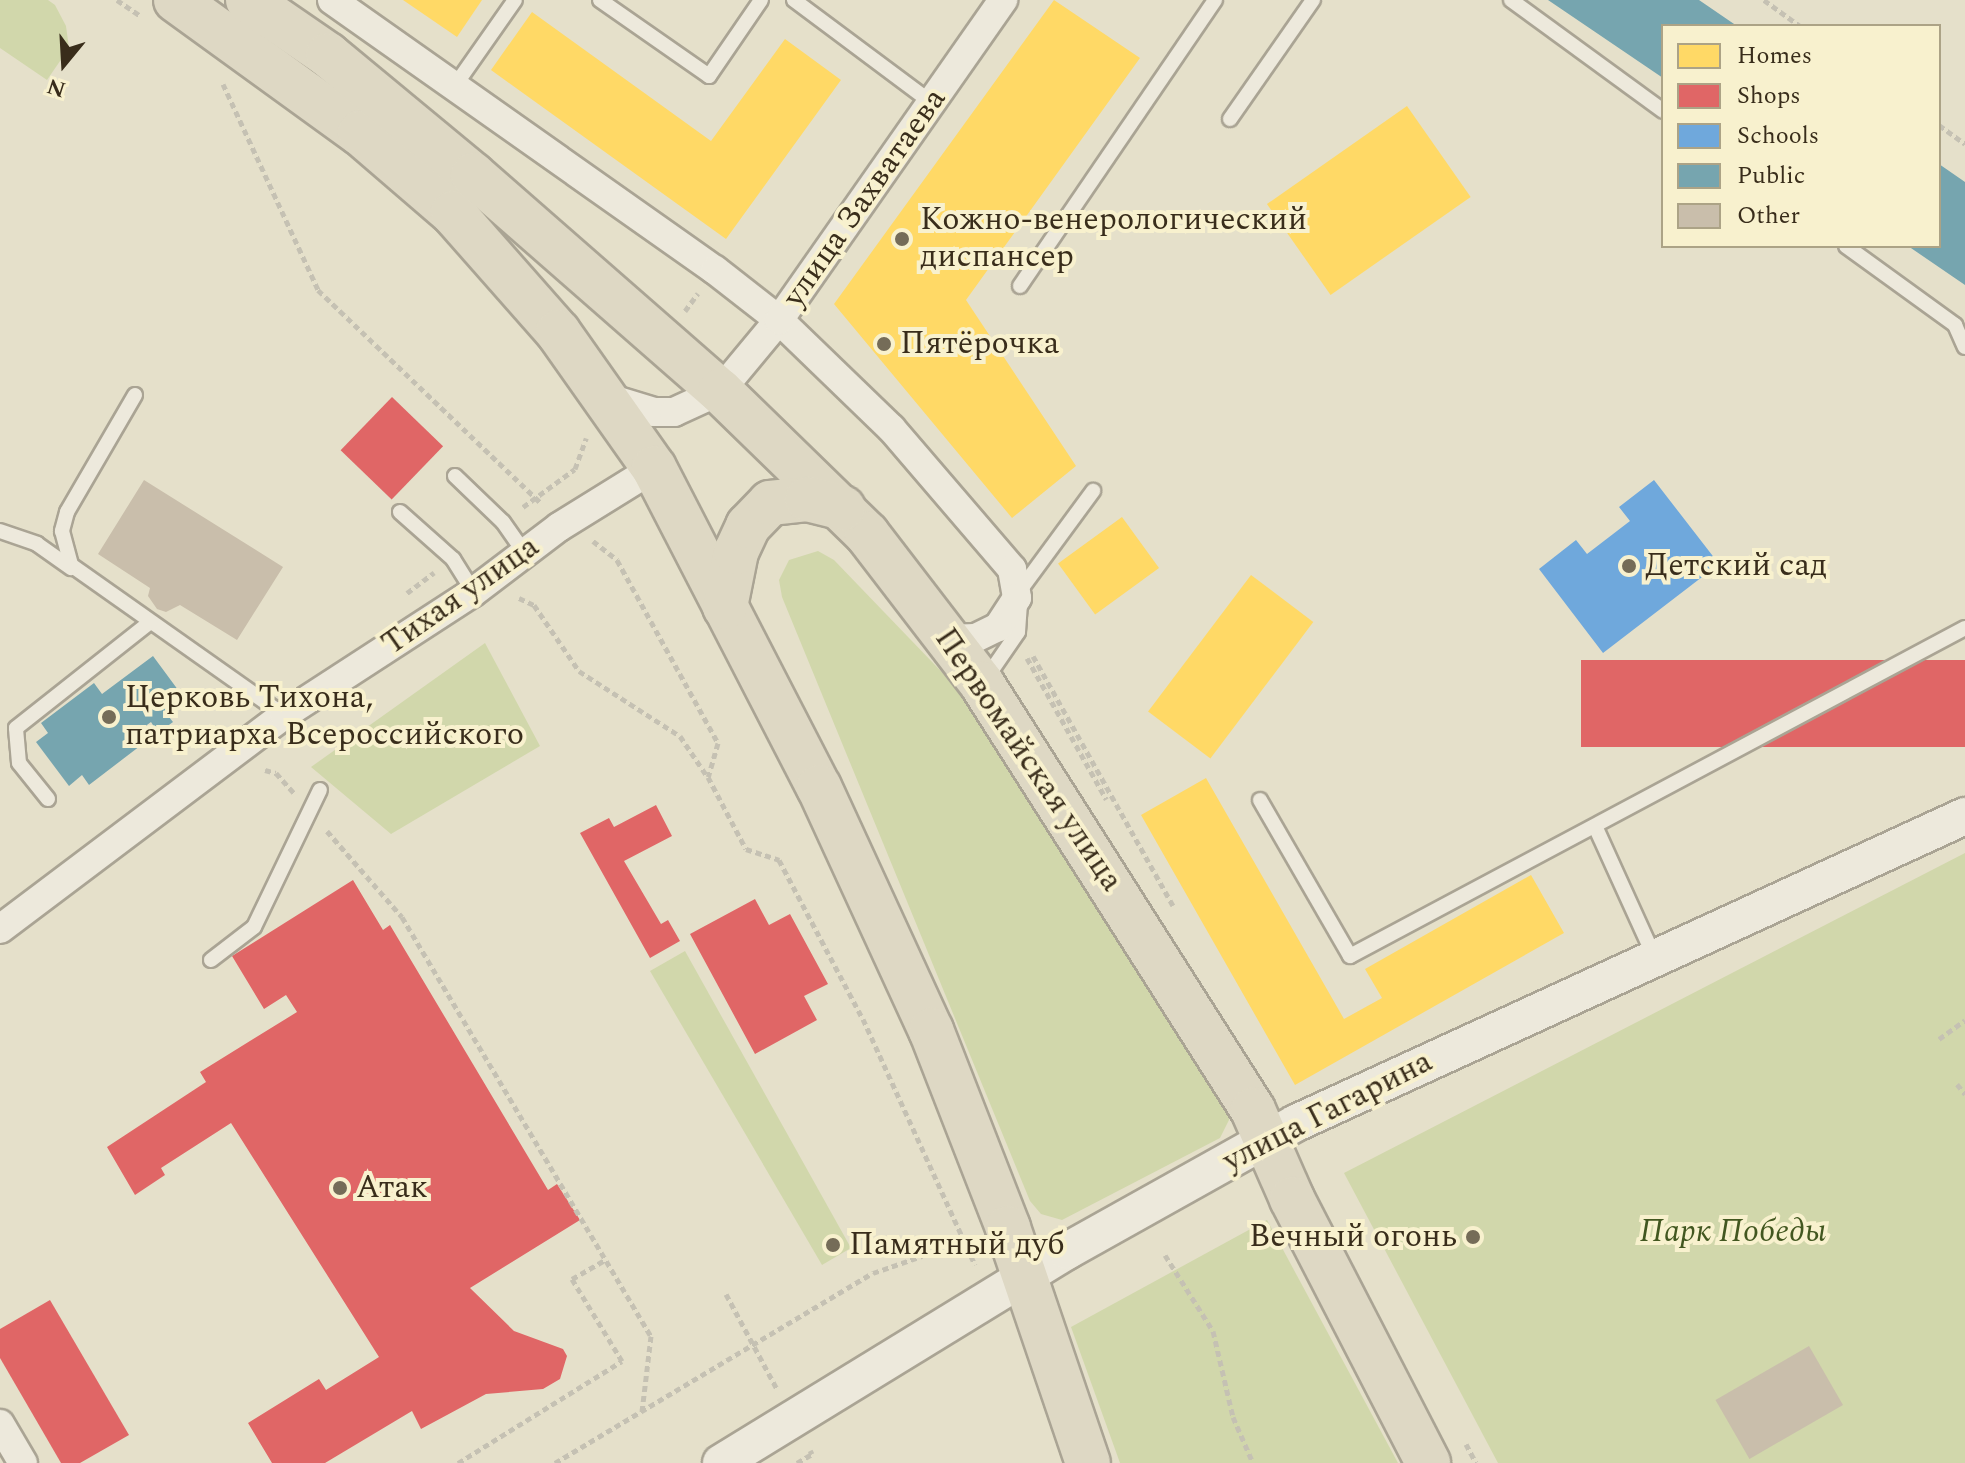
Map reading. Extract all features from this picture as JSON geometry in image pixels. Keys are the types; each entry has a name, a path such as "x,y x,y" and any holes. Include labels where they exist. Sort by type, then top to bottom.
{"highway":[{"name":"Первомайская улица","path":"248,0 328,55 473,175 720,391 843,508 982,684 1134,917 1253,1110 1428,1463"},
{"path":"164,11 360,133 453,213 549,322 608,398 654,468 819,787 899,959 1024,1278 1088,1463"},
{"path":"725,607 736,552 748,526 770,503 789,498 843,508"}],"street":[{"path":"332,0 779,320 891,428 1012,569 1017,598 998,627 975,638 947,639"},
{"name":"улица Захватаева","path":"720,391 779,320 1003,0"},
{"path":"608,398 654,412 674,412 720,391"},
{"name":"Тихая улица","path":"0,929 284,715 473,591 559,527 654,468"},
{"name":"улица Гагарина","path":"721,1463 1024,1278 1266,1141 1654,956 1965,816"},
{"path":"0,1424 23,1463"}],"lane":[{"path":"454,87 515,0"},
{"path":"600,0 709,76 761,0"},
{"path":"794,0 932,103"},
{"path":"1020,286 1215,0"},
{"path":"1230,119 1313,0"},
{"path":"1511,0 1661,110"},
{"path":"1849,248 1955,325 1965,347"},
{"path":"88,580 71,565 62,531 67,512 135,395"},
{"path":"455,476 503,522 525,553"},
{"path":"982,684 1018,632 1017,598 1093,491"},
{"path":"400,512 453,559 473,591"},
{"path":"0,531 37,544 284,715"},
{"path":"48,799 19,763 16,728 150,622"},
{"path":"1260,800 1350,956 1965,628"},
{"path":"211,960 254,927 320,790"},
{"path":"1595,826 1654,956"}],"path":[{"path":"117,0 164,11"},
{"path":"1764,0 1797,24"},
{"path":"215,72 318,290 536,497 559,527 576,528 617,560 718,743 708,777"},
{"path":"1941,126 1965,144"},
{"path":"512,595 534,605 579,671 680,736 708,777 746,849 779,860 877,1047 966,1247"},
{"path":"1032,643 1033,659 1175,908"},
{"path":"249,765 276,773 402,917 651,1336 642,1411"},
{"path":"1939,1039 1965,1020"},
{"path":"1957,1084 1965,1094"},
{"path":"1165,1255 1213,1331 1233,1417 1253,1463"},
{"path":"555,1463 873,1273 922,1256"},
{"path":"458,1463 622,1361 572,1279 606,1259"},
{"path":"726,1294 812,1454 797,1463"}],"green space":[{"path":"0,0 48,0 55,5 66,26 69,48 47,80 0,48"},
{"path":"818,551 834,560 960,691 1117,913 1232,1114 1220,1138 1062,1220 1041,1214 1030,1201 782,597 779,580 789,560"},
{"path":"485,643 540,746 391,834 311,767"},
{"name":"Парк Победы","path":"1965,853 1965,1463 1498,1463 1344,1173"},
{"path":"685,951 851,1248 822,1265 650,971"},
{"path":"1267,1220 1398,1463 1120,1463 1071,1327"}],"building: Homes":[{"path":"403,0 482,0 457,37"},
{"path":"1054,0 1140,58 966,300 1076,466 1012,518 834,304"},
{"path":"532,12 711,141 785,39 841,80 726,239 491,70"},
{"path":"1407,106 1471,197 1331,295 1267,204"},
{"path":"1122,517 1159,568 1095,614 1058,563"},
{"path":"1251,575 1313,622 1210,759 1148,712"},
{"path":"1206,778 1344,1019 1382,998 1365,969 1531,875 1564,933 1295,1085 1141,815"}],"building: Shops":[{"path":"392,397 443,446 392,500 341,450"},
{"path":"1581,660 1965,660 1965,747 1581,747"},
{"path":"656,805 672,836 624,861 661,924 668,920 680,941 650,958 580,833 609,818 614,827"},
{"path":"353,880 383,930 390,925 548,1190 557,1184 580,1220 470,1288 514,1331 563,1349 567,1356 560,1379 543,1389 486,1394 421,1429 412,1411 325,1463 272,1463 248,1423 319,1379 326,1390 379,1357 231,1123 161,1168 165,1175 135,1195 107,1147 206,1082 200,1072 297,1012 286,995 264,1009 232,956"},
{"path":"755,899 769,925 790,914 828,984 804,996 817,1020 755,1054 690,934"},
{"path":"50,1300 129,1435 80,1463 61,1463 0,1358 0,1329"}],"building: Schools":[{"name":"Детский сад","path":"1654,480 1719,564 1603,653 1539,569 1576,540 1587,554 1630,521 1619,507"}],"building: Public":[{"path":"1548,0 1699,0 1734,24 1661,24 1661,77"},
{"path":"1941,165 1965,182 1965,285 1911,248 1941,248"},
{"name":"Церковь Тихона, патриарха Всероссийского","path":"153,656 184,698 165,712 173,722 158,733 151,722 132,736 140,746 89,785 82,775 69,786 36,742 48,733 41,723 94,683 102,694"}],"building: Other":[{"path":"144,480 283,567 237,640 180,605 166,612 157,609 148,596 150,588 98,554"},
{"path":"1809,1346 1843,1405 1749,1459 1715,1400"}],"place":[{"name":"Кожно-венерологический диспансер","path":"902,239"},
{"name":"Пятёрочка","path":"884,344"},
{"name":"Детский сад","path":"1629,566"},
{"name":"Церковь Тихона, патриарха Всероссийского","path":"109,717"},
{"name":"Атак","path":"340,1188"},
{"name":"Вечный огонь","path":"1473,1237"},
{"name":"Памятный дуб","path":"833,1245"}]}
